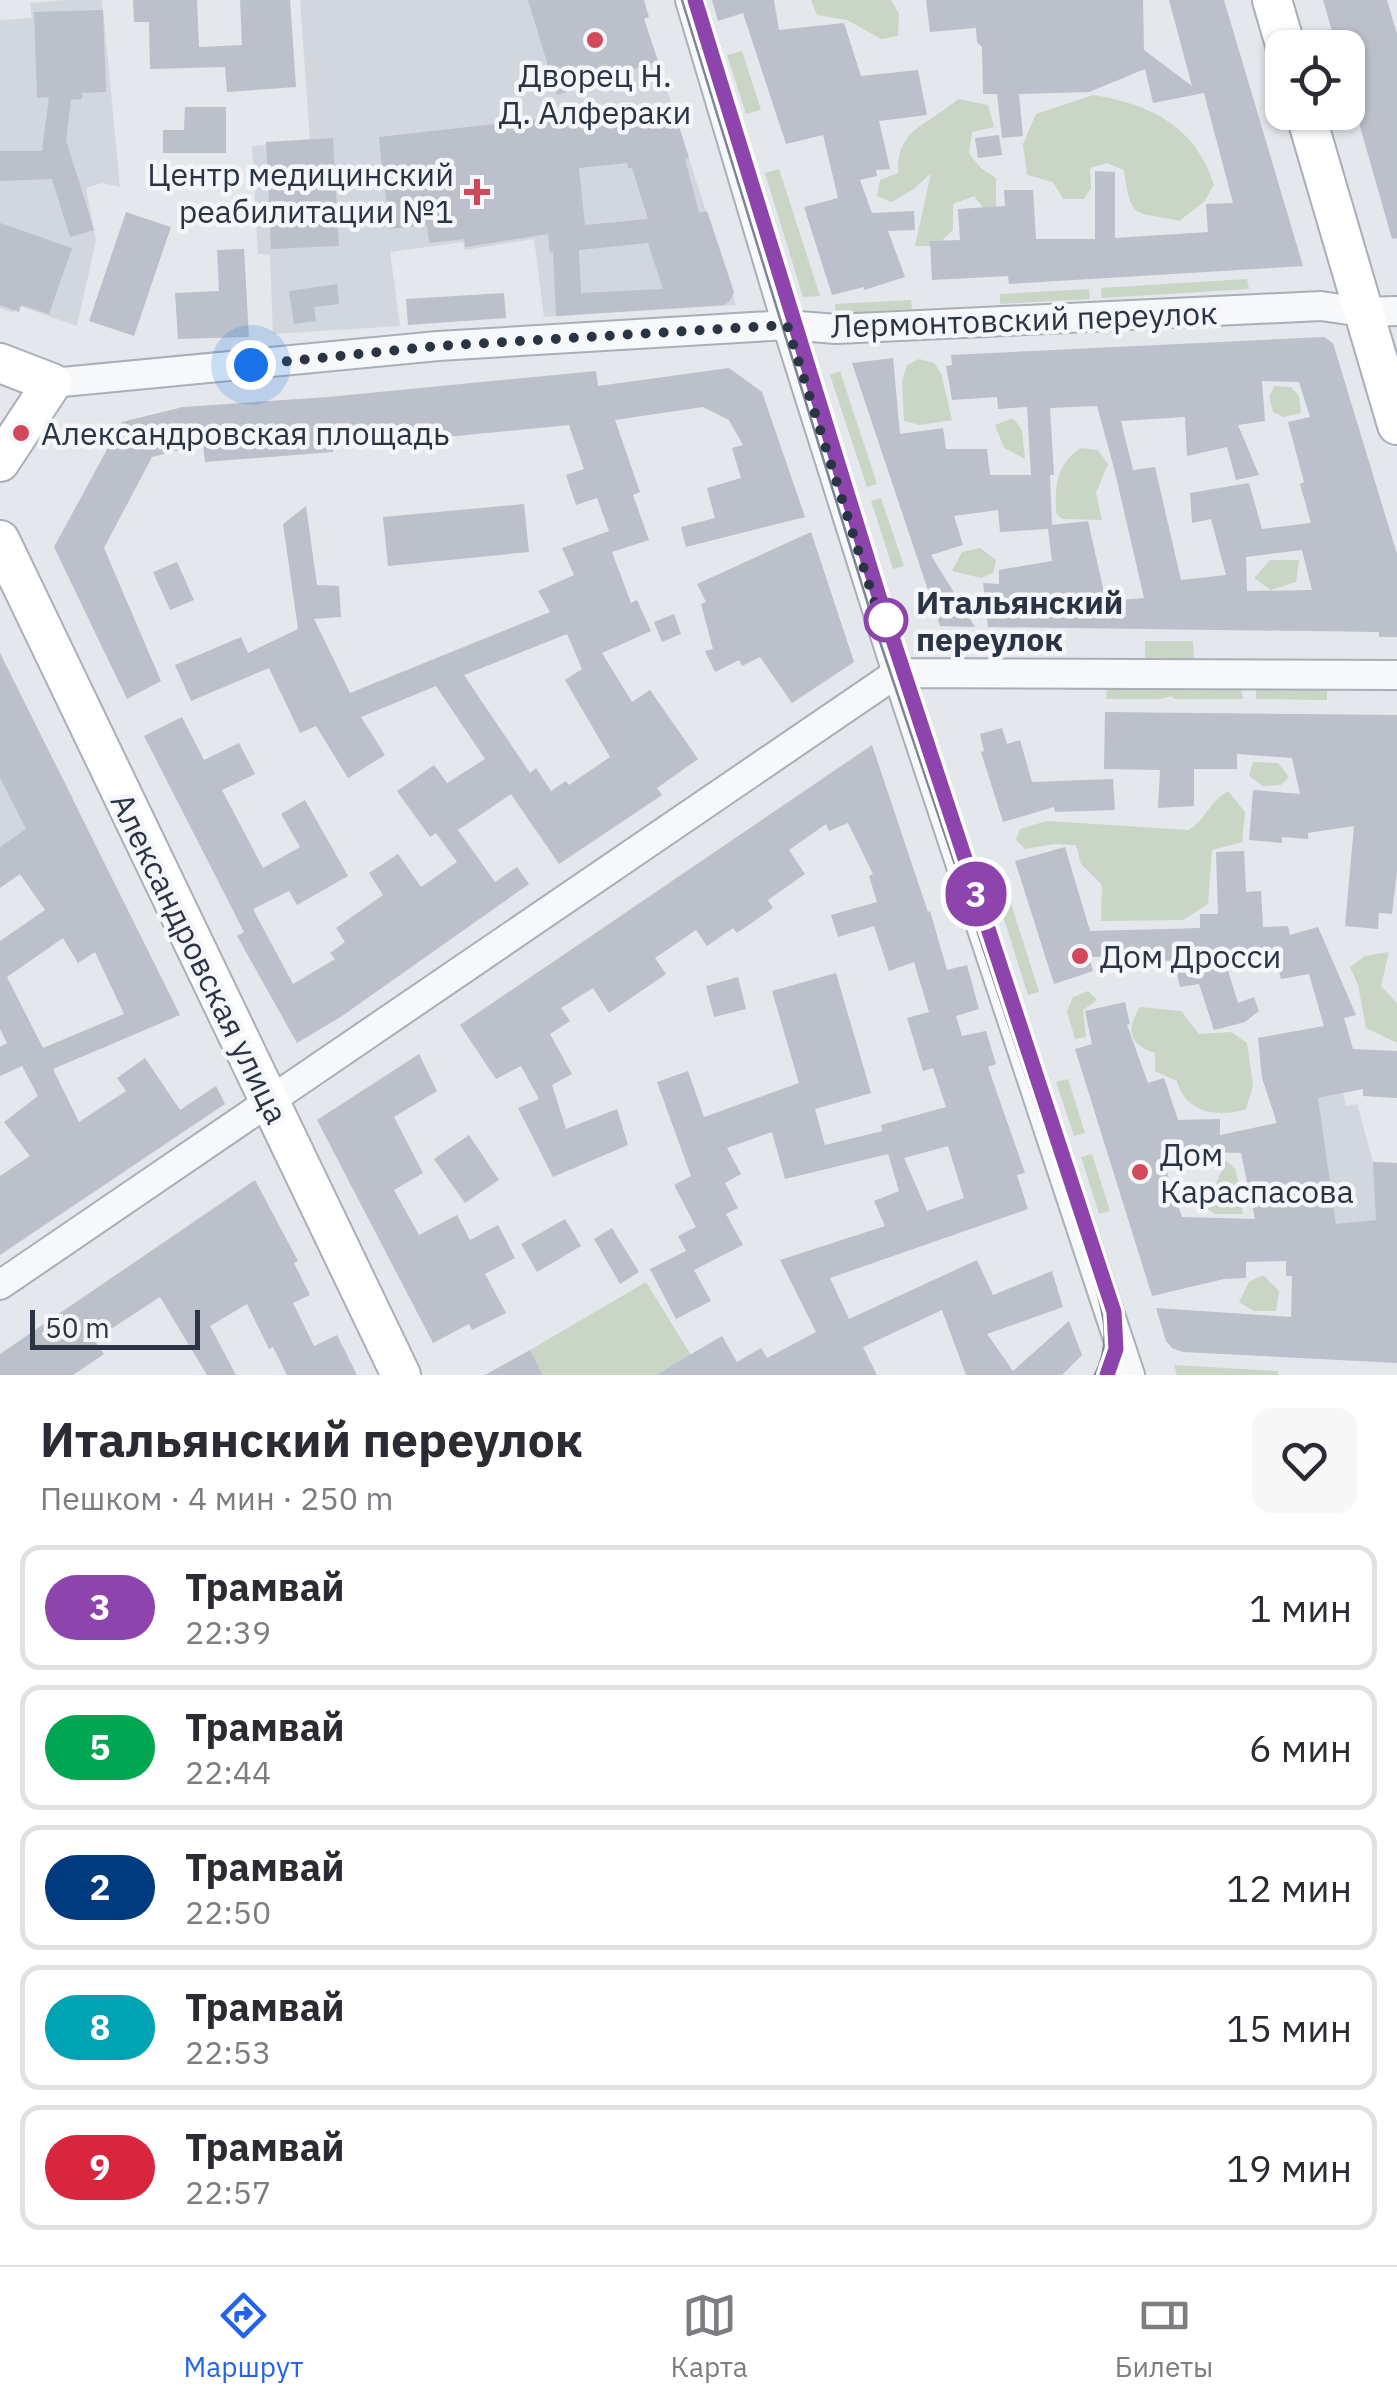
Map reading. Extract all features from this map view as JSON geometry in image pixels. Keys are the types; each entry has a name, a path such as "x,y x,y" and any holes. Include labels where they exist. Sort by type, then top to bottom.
{"street":[{"path":"690,0 897,673 1130,1375"},
{"path":"1272,0 1281,30"},
{"path":"1311,130 1380,311 1397,425"},
{"name":"Лермонтовский переулок","path":"52,383 438,346 787,325 836,330 1321,306 1380,311"},
{"path":"0,362 52,383 1,463"},
{"name":"Александровская улица","path":"0,540 401,1375"},
{"path":"0,1285 897,673 1397,674"}],"shaded area":[{"path":"102,0 120,187 102,183 86,188 96,241 77,326 17,305 14,313 0,308 0,20 32,18 30,3"},
{"name":"Центр медицинский реабилитации №1","path":"300,0 638,0 736,305 544,317 534,239 465,250 463,242 390,252 400,326 273,334 270,255 258,254 252,146 310,141"},
{"path":"33,721 73,798 0,847 0,738"},
{"path":"1343,1093 1346,1106 1357,1104 1373,1162 1397,1163 1397,1271 1320,1268 1286,1172 1273,1108"}],"green space":[{"path":"811,0 891,0 899,14 898,36 881,39 847,20 817,15"},
{"path":"742,51 761,110 746,114 727,55"},
{"path":"1093,95 1152,112 1183,133 1196,148 1214,185 1204,202 1179,221 1144,214 1129,199 1124,170 1107,163 1090,168 1091,188 1084,199 1063,199 1053,182 1027,175 1023,144 1036,114"},
{"path":"958,99 988,105 994,127 972,132 969,154 996,178 996,215 986,222 982,206 974,196 953,204 953,230 936,246 915,246 931,173 891,202 877,196 880,180 898,173 902,146 908,137"},
{"path":"779,169 820,296 803,297 765,173"},
{"path":"1247,279 1249,289 1102,298 1101,288"},
{"path":"1089,289 1090,299 1000,304 1000,294"},
{"path":"911,300 912,309 836,314 835,304"},
{"path":"919,359 934,363 941,373 952,420 920,425 904,421 902,381 907,365"},
{"path":"840,371 877,484 867,487 830,375"},
{"path":"1275,386 1291,387 1299,396 1301,413 1284,417 1273,412 1269,396"},
{"path":"1013,418 1022,430 1025,459 1004,448 995,425"},
{"path":"1081,448 1098,450 1108,464 1096,493 1102,520 1062,519 1056,513 1062,468"},
{"path":"881,498 904,566 893,569 871,501"},
{"path":"980,548 996,560 993,573 981,578 952,571 962,552"},
{"path":"1270,560 1299,560 1296,582 1271,590 1254,578"},
{"path":"1145,641 1193,641 1194,659 1145,658"},
{"path":"1107,688 1241,689 1243,699 1106,699"},
{"path":"1256,689 1327,689 1327,700 1256,699"},
{"path":"1253,762 1278,763 1289,777 1281,785 1263,786 1249,776"},
{"path":"1228,791 1245,812 1242,842 1212,850 1208,904 1183,920 1101,921 1102,885 1081,864 1076,845 1025,849 1016,840 1020,829 1047,821 1189,830"},
{"path":"999,866 1039,992 1028,995 988,869"},
{"path":"1389,952 1381,986 1397,1003 1397,1043 1366,1028 1358,985 1350,967 1365,956"},
{"path":"1088,991 1097,1000 1083,1010 1086,1037 1075,1039 1067,1011 1073,997"},
{"path":"1140,1007 1181,1011 1199,1034 1231,1032 1247,1043 1253,1086 1246,1109 1225,1113 1204,1110 1187,1100 1177,1081 1155,1071 1155,1053 1140,1046 1132,1036 1132,1023"},
{"path":"1068,1079 1085,1133 1074,1136 1056,1082"},
{"path":"1092,1154 1110,1211 1099,1214 1081,1157"},
{"path":"1226,1160 1236,1170 1243,1214 1215,1214 1206,1208"},
{"path":"1263,1275 1279,1291 1276,1311 1254,1311 1239,1302 1249,1282"},
{"path":"646,1282 691,1355 656,1375 543,1375 530,1350"},
{"path":"1174,1365 1278,1371 1278,1375 1177,1375"}],"building":[{"path":"133,0 197,0 199,47 242,45 240,0 290,0 296,87 227,92 225,67 150,69 149,22 134,22"},
{"name":"Дворец Н. Д. Алфераки","path":"528,0 644,0 649,17 644,19 658,61 557,95"},
{"path":"712,0 774,0 779,30 844,23 861,76 918,70 927,115 879,121 890,169 876,170 877,176 860,180 872,213 914,211 915,230 888,231 905,277 832,295 804,207 838,198 823,135 786,144 743,13 718,21"},
{"path":"926,0 1143,0 1144,50 1192,86 1169,0 1224,0 1303,266 1009,284 1008,276 932,280 930,241 960,240 958,209 1005,206 1004,190 1033,190 1036,239 1095,239 1095,171 1115,172 1115,238 1208,232 1206,204 1233,203 1204,93 1153,103 1145,69 1089,92 1019,94 1023,136 1002,138 997,94 983,94 982,47 977,42 976,28 930,32"},
{"path":"1323,0 1387,0 1397,34 1397,238 1392,239 1361,130 1365,130 1365,30 1332,30"},
{"path":"103,10 106,92 82,93 82,99 71,100 66,140 94,230 70,237 52,179 0,181 0,151 42,151 49,97 37,98 34,12"},
{"path":"672,104 689,158 685,159 699,213 707,211 734,292 730,301 724,305 556,316 553,252 550,253 548,234 465,247 464,239 429,243 427,225 389,229 385,187 378,188 376,169 382,168 379,137","holes":["627,163 648,219 585,225 579,168","648,243 663,289 581,293 579,250"]},
{"path":"185,107 226,107 226,153 163,153 163,130 184,130"},
{"path":"999,135 1002,155 978,158 975,138"},
{"path":"333,138 339,246 271,249 266,142"},
{"path":"126,212 171,227 134,336 89,321"},
{"path":"0,223 72,248 49,314 21,305 19,312 0,305"},
{"path":"244,249 249,337 178,339 175,293 219,291 217,250"},
{"path":"337,284 339,304 314,307 316,321 294,324 289,291"},
{"path":"504,293 506,318 408,325 406,299"},
{"path":"1324,337 1333,343 1397,554 1397,637 1379,637 1379,632 988,627 983,583 999,584 999,570 1052,561 1048,529 1000,532 998,510 954,516 963,545 931,555 975,627 940,626 852,363 893,358 900,434 943,428 946,449 987,449 990,475 1031,475 1027,407 998,409 997,397 952,400 946,366 952,365 951,355","holes":["1262,381 1299,382 1310,417 1288,422 1311,523 1262,529 1249,483 1190,493 1192,523 1211,519 1226,575 1181,580 1155,467 1133,470 1121,421 1185,417 1187,456 1227,447 1236,480 1259,475 1238,425 1265,421","1097,406 1144,598 1106,601 1088,521 1052,525 1050,408","1302,550 1312,590 1247,591 1246,557"]},
{"path":"729,368 762,392 805,517 686,547 681,527 715,518 707,488 741,478 732,448 743,445 729,420 703,407 615,420 640,492 633,495 649,540 612,552 631,603 637,600 651,631 602,653 632,702 650,690 698,759 657,788 662,795 559,864 511,794 458,830 495,882 517,867 529,884 342,1016 297,1043 237,936 244,932 144,736 182,717 204,760 239,743 255,774 222,790 263,868 300,847 281,814 305,800 348,876 297,905 289,891 253,909 293,984 335,959 330,953 345,942 336,928 383,895 369,873 398,854 421,887 457,862 436,833 430,837 397,791 434,765 447,783 485,759 436,686 361,717 385,755 348,778 316,726 300,733 269,668 191,701 175,665 241,637 248,653 298,629 283,524 306,506 317,585 339,586 341,617 314,619 350,693 550,612 538,591 574,575 562,548 609,531 597,498 576,505 566,475 584,469 569,425 205,462 203,444 152,457 104,548 161,681 127,699 54,547 122,422 183,407 596,371 598,386","holes":["567,634 582,669 565,680 610,757 569,785 566,781 551,791 536,768 530,773 464,675"]},
{"path":"524,504 529,552 388,566 383,517"},
{"path":"811,532 854,662 792,703 760,657 742,666 739,660 715,672 705,651 713,649 701,604 706,602 697,584"},
{"path":"177,562 194,600 170,610 153,572"},
{"path":"674,614 681,634 662,642 654,622"},
{"path":"0,653 180,1015 53,1069 79,1122 126,1091 117,1078 145,1058 180,1110 216,1086 225,1104 0,1255 0,1176 30,1156 4,1122 38,1096 22,1066 0,1076 0,1047 7,1043 0,1029 0,941 45,910 20,874 0,888 0,847 26,829 0,778","holes":["63,938 78,963 95,952 124,1014 43,1048 7,977"]},
{"path":"1105,712 1397,715 1397,871 1392,914 1379,913 1378,929 1345,926 1354,826 1308,833 1308,839 1282,837 1282,843 1249,840 1253,790 1300,794 1292,758 1237,754 1237,769 1194,769 1194,806 1158,808 1160,770 1104,769"},
{"path":"1002,728 1007,744 1020,740 1032,782 1113,779 1115,810 1055,812 1054,807 1003,822 981,752 984,751 980,734"},
{"path":"872,745 947,970 967,965 979,1009 956,1016 962,1036 986,1031 996,1064 988,1067 1025,1173 1017,1175 1028,1209 830,1278 849,1319 977,1260 993,1295 1052,1271 1063,1307 987,1334 1013,1371 1069,1321 1082,1355 1062,1375 966,1375 942,1310 863,1347 877,1375 656,1375 722,1336 737,1362 761,1348 767,1358 816,1332 780,1260 885,1226 874,1201 899,1191 888,1154 785,1179 772,1132 727,1148 741,1174 725,1183 738,1208 726,1214 743,1245 694,1270 711,1301 676,1319 650,1269 686,1251 678,1236 696,1227 674,1185 691,1176 657,1082 688,1071 704,1117 799,1083 772,991 836,973 871,1093 815,1109 825,1145 882,1131 881,1125 946,1107 933,1068 923,1071 907,1018 929,1012 914,962 889,971 874,926 838,937 831,915 877,902 869,876 873,874 848,823 829,831 826,824 789,850 805,874 768,900 773,908 737,933 733,928 707,946 696,930 655,958 666,974 609,1013 593,988 561,1008 570,1021 550,1034 572,1074 552,1085 566,1129 617,1109 628,1145 553,1177 518,1108 539,1099 521,1066 496,1079 460,1025","holes":["948,1146 964,1198 927,1211 904,1158"]},
{"path":"1065,847 1090,931 1200,928 1200,914 1218,914 1216,852 1244,851 1246,892 1261,891 1263,927 1288,926 1290,935 1318,927 1356,1015 1344,1018 1353,1049 1397,1051 1397,1098 1363,1096 1363,1089 1318,1098 1336,1224 1376,1220 1373,1162 1397,1163 1397,1363 1183,1352 1166,1341 1156,1308 1291,1317 1292,1276 1286,1276 1286,1261 1246,1262 1246,1278 1224,1279 1152,1296 1075,1049 1092,1044 1085,1011 1125,1002 1130,1024 1127,1025 1148,1083 1164,1078 1178,1120 1220,1119 1220,1135 1277,1123 1262,1078 1258,1038 1324,1026 1309,974 1281,979 1273,952 1223,955 1238,1003 1254,997 1259,1011 1245,1022 1214,1030 1199,984 1180,987 1174,961 1153,960 1152,955 1089,957 1093,971 1054,984 1015,861","holes":["1160,1151 1241,1153 1255,1219 1182,1217"]},
{"path":"738,977 746,1009 714,1017 706,986"},
{"path":"419,1054 437,1091 394,1117 423,1173 394,1190 419,1235 457,1215 470,1240 498,1225 515,1258 485,1274 506,1313 472,1330 469,1324 433,1343 317,1120"},
{"path":"469,1135 499,1180 465,1203 434,1159"},
{"path":"255,1180 298,1261 294,1263 310,1295 293,1303 314,1346 337,1335 357,1375 287,1375 247,1304 210,1326 236,1375 207,1375 160,1297 94,1340 104,1354 73,1375 0,1375 0,1354"},
{"path":"565,1219 581,1246 537,1272 521,1244"},
{"path":"612,1228 639,1272 620,1284 594,1239"},
{"path":"530,1350 543,1375 485,1375"}],"tram line":[{"path":"682,0 874,624 1087,1257 1105,1331 1095,1375"},
{"name":"3","path":"695,0 935,772 1114,1312 1116,1349 1107,1375"}],"place":[{"name":"Дворец Н. Д. Алфераки","path":"595,40"},
{"name":"Центр медицинский реабилитации №1","path":"477,192"},
{"name":"Александровская площадь","path":"21,433"},
{"name":"Итальянский переулок","path":"886,620"},
{"name":"Дом Дросси","path":"1080,956"},
{"name":"Дом Караспасова","path":"1140,1172"}],"route":[{"path":"251,365 438,346 787,325 877,610 886,620"}]}
